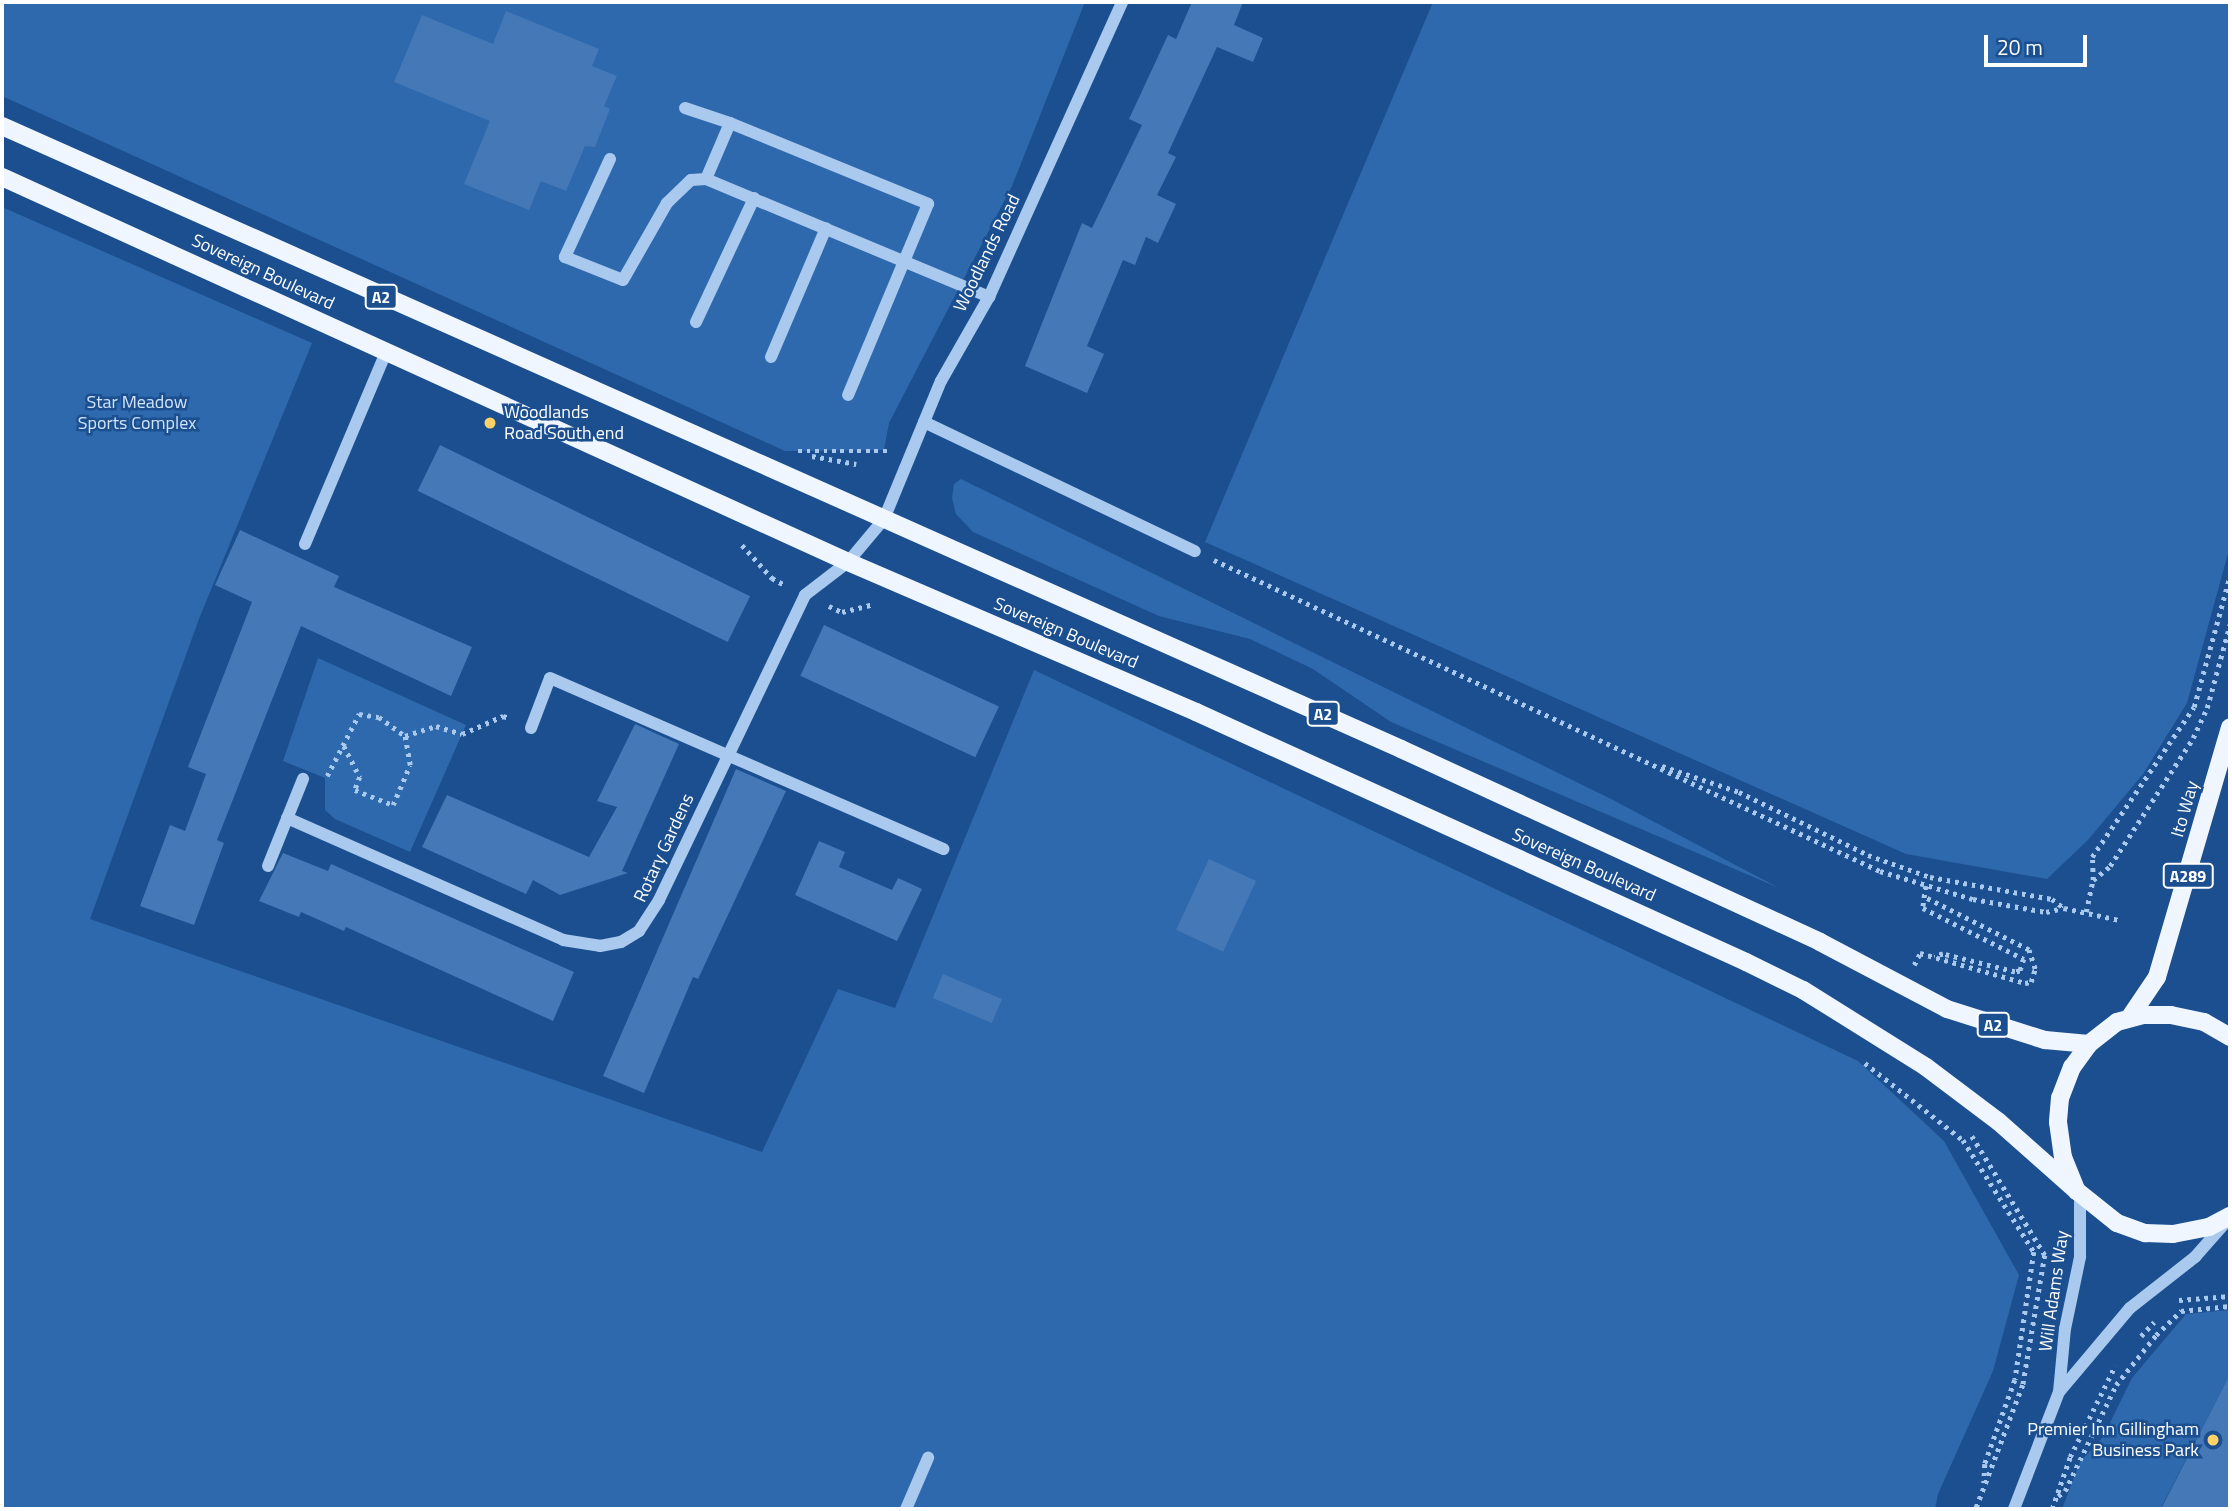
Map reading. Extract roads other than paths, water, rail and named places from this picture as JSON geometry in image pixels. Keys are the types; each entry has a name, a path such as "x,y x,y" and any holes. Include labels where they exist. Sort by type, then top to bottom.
{"main road":[{"name":"Sovereign Boulevard","path":"2,125 1139,630 1759,914 1947,1009 2045,1040 2089,1044"},
{"name":"Sovereign Boulevard","path":"2,177 848,562 1196,712 1803,990 1955,1087 2117,1223 2145,1233 2186,1233 2230,1216"},
{"name":"Ito Way","path":"2130,1017 2157,977 2230,727"},
{"path":"2079,1193 2063,1157 2059,1114 2067,1076 2089,1044 2130,1017 2189,1017 2230,1037"}],"street":[{"name":"Woodlands Road","path":"848,562 884,519 941,381 989,297 1122,2"},
{"path":"685,108 730,123 928,204 848,395"},
{"path":"706,179 730,123"},
{"path":"610,159 565,257 624,280 667,203 691,180 706,179 989,297"},
{"path":"696,322 754,198"},
{"path":"771,357 825,228"},
{"path":"305,544 386,352"},
{"path":"924,422 1195,551"},
{"name":"Rotary Gardens","path":"287,818 563,940 611,945 633,936 649,918 805,595 848,562"},
{"path":"531,727 550,678 943,849"},
{"path":"268,866 303,779"},
{"name":"Will Adams Way","path":"2014,1509 2059,1392 2065,1329 2080,1258 2079,1193"},
{"name":"Will Adams Way","path":"2059,1392 2130,1308 2195,1257 2230,1216"},
{"path":"906,1509 928,1458"}],"place":[{"name":"Woodlands Road South end","path":"490,423"},
{"name":"Premier Inn Gillingham Business Park","path":"2213,1440"}],"park label":[{"name":"Star Meadow Sports Complex","path":"137,413"}]}
